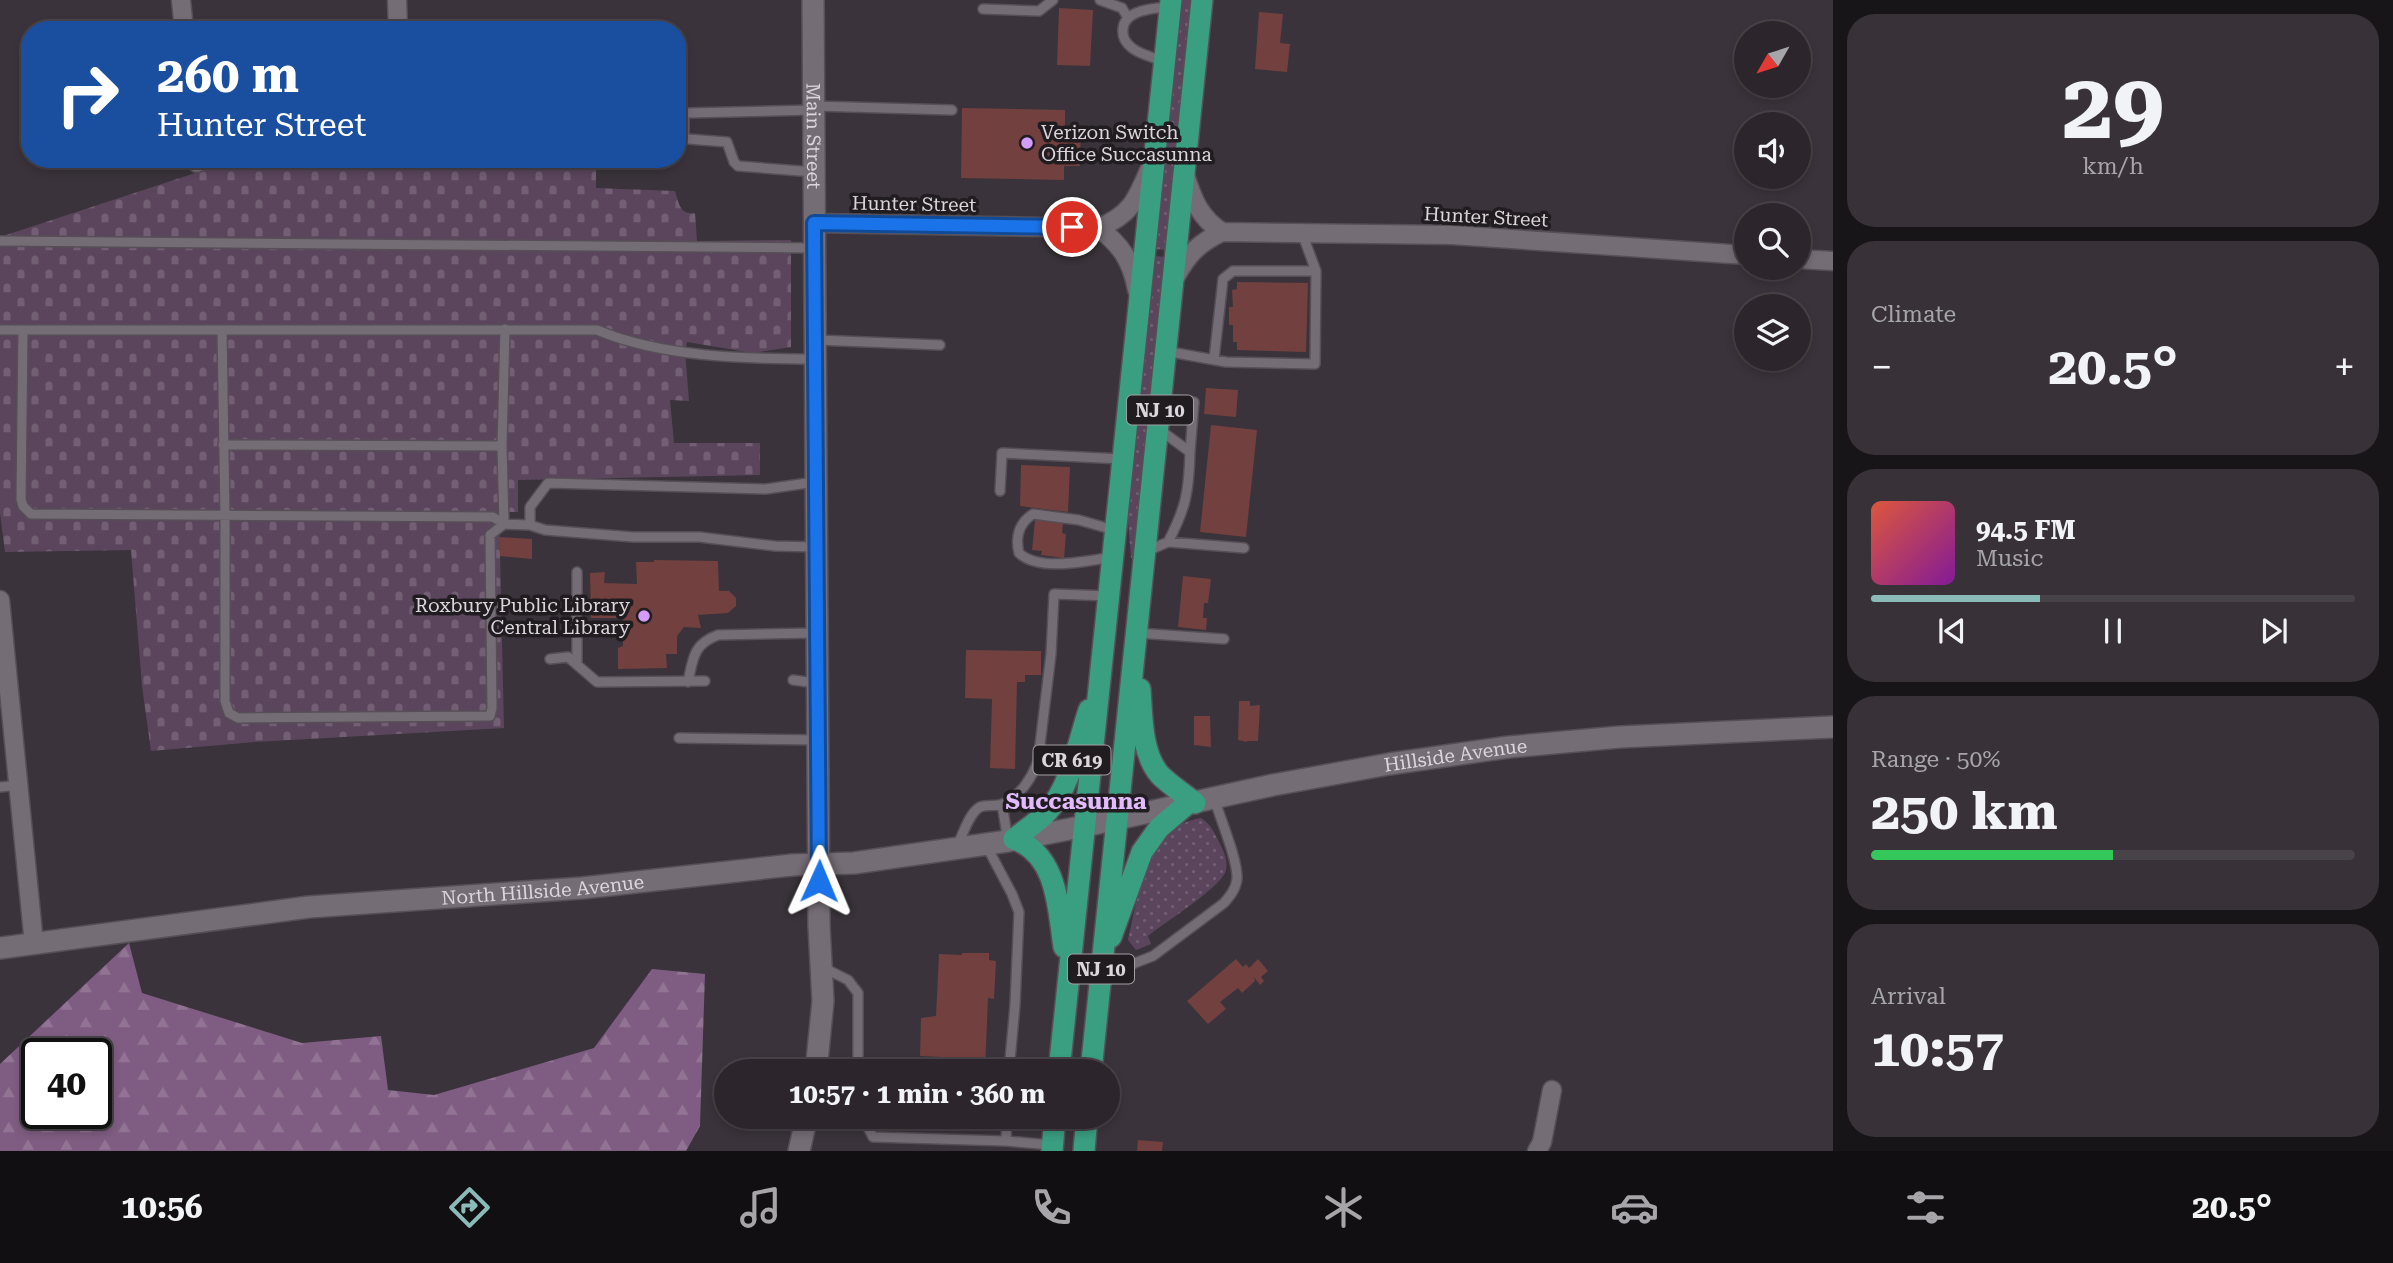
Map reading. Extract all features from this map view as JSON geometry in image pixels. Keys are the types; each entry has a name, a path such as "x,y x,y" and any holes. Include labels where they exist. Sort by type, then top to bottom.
{"highway":[{"name":"NJ 10","path":"1092,1059 1202,0"},
{"name":"NJ 10","path":"1060,1059 1171,3"},
{"path":"1101,967 1142,852 1159,828 1198,802 1158,773 1150,756 1143,724 1136,636"},
{"name":"CR 619","path":"1011,840 1042,817 1058,797 1066,780 1103,664"},
{"path":"1011,840 1033,851 1052,878 1069,978"},
{"path":"1052,1148 1054,1129"},
{"path":"1084,1151 1086,1129"}],"main road":[{"name":"Main Street","path":"813,0 819,864 823,1015 818,1059"},
{"name":"Hillside Avenue","path":"1085,826 1389,764 1509,747 1620,737 1833,727"},
{"name":"North Hillside Avenue","path":"0,948 309,907 582,888 792,865 854,863 1011,840 1085,826"},
{"path":"799,1151 804,1129"}],"street":[{"path":"181,0 183,21"},
{"path":"397,0 398,21"},
{"path":"1098,228 1116,221 1130,208 1154,161"},
{"path":"1183,170 1198,210 1210,224 1222,232"},
{"name":"Hunter Street","path":"814,223 1098,228"},
{"path":"1098,228 1122,250 1135,277 1139,301"},
{"path":"1173,282 1192,251 1203,241 1222,232"},
{"name":"Hunter Street","path":"1222,232 1452,235 1734,254"},
{"path":"1811,260 1833,261"},
{"path":"0,600 5,685 20,785 34,944"},
{"path":"1537,1151 1542,1142 1552,1090"}],"lane":[{"path":"983,9 1039,11 1053,0"},
{"path":"1100,0 1122,8 1128,18"},
{"path":"1165,62 1130,46 1125,40 1123,26 1128,18 1141,11 1171,3"},
{"path":"686,114 813,108 952,110"},
{"path":"686,138 727,142 738,166 814,172"},
{"path":"1166,351 1226,362 1315,364 1316,271 1302,233"},
{"path":"0,241 814,248"},
{"path":"1214,359 1223,279 1233,271 1316,271"},
{"path":"504,524 502,446 505,329"},
{"path":"0,330 597,330 638,345 754,359 815,350 940,345"},
{"path":"23,330 22,499 26,511 38,516 493,517 504,524 530,525 537,529 558,531 633,537 699,537 775,546 817,547"},
{"path":"222,330 225,701 229,713 238,718 490,716 491,535 504,524"},
{"path":"1161,399 1194,402 1187,496 1183,514 1168,542"},
{"path":"1158,429 1190,452"},
{"path":"223,444 502,446"},
{"path":"1000,491 1002,453 1124,459"},
{"path":"530,525 530,507 548,483 766,489 816,482"},
{"path":"1114,556 1072,563 1041,562 1025,558 1019,553 1017,537 1025,521 1034,514 1079,520 1117,530"},
{"path":"1145,552 1168,542 1244,548"},
{"path":"577,572 577,665"},
{"path":"956,848 973,814 981,806 1002,804 1025,787 1038,761 1051,654 1054,594 1110,596"},
{"path":"688,682 695,652 708,639 718,635 818,633"},
{"path":"1136,636 1224,639"},
{"path":"550,659 568,657 597,681 705,681"},
{"path":"793,680 818,683"},
{"path":"680,738 819,740"},
{"path":"0,787 20,785"},
{"path":"1101,967 1153,956 1231,896 1235,887 1236,870 1198,802"},
{"path":"1002,804 1011,840"},
{"path":"985,844 1019,912 1010,1059"},
{"path":"821,967 848,980 858,993 858,1059"},
{"path":"869,1129 873,1136 1006,1141 1052,1148"},
{"path":"1006,1129 1006,1141"}],"green space":[{"path":"1180,0 1192,0 1166,250 1154,249"},
{"path":"211,168 596,168 596,188 675,191 683,210 695,213 697,241 791,240 791,347 753,353 687,342 685,351 689,401 670,400 674,443 760,443 760,475 518,480 518,512 499,512 504,728 255,742 151,751 142,686 131,550 5,552 0,513 0,237"},
{"path":"1154,256 1166,257 1134,558 1131,558 1129,496"},
{"path":"1201,818 1210,826 1221,847 1226,859 1226,870 1215,886 1148,936 1151,944 1136,950 1128,940 1140,888 1153,849 1162,836 1172,829"},
{"path":"129,943 142,993 302,1043 381,1036 388,1090 434,1095 594,1048 652,969 705,974 700,1126 686,1151 0,1151 0,1064 21,1044 21,1129 112,1129 112,1038 28,1038"}],"building":[{"path":"1059,8 1093,10 1090,66 1057,65"},
{"path":"1259,12 1283,14 1280,43 1290,44 1287,72 1255,69"},
{"path":"962,108 1065,110 1065,126 1081,126 1080,166 1064,166 1064,180 961,178"},
{"path":"1237,282 1308,283 1306,352 1237,350 1237,342 1233,342 1233,325 1229,325 1229,307 1233,307 1232,290 1237,289"},
{"path":"1206,388 1238,390 1236,417 1204,414"},
{"path":"1211,425 1257,430 1246,537 1200,532"},
{"path":"1021,465 1070,467 1068,512 1020,506"},
{"path":"1035,520 1063,523 1062,533 1066,534 1064,558 1041,555 1042,551 1032,550"},
{"path":"499,537 532,539 532,559 500,556"},
{"name":"Roxbury Public Library Central Library","path":"718,561 719,591 729,591 736,598 736,606 728,613 698,615 701,628 684,627 677,636 677,654 666,654 667,668 618,669 618,648 623,646 623,618 591,618 590,573 605,572 604,583 637,584 636,562"},
{"path":"1183,576 1211,579 1208,603 1204,603 1203,618 1207,618 1206,630 1178,627"},
{"path":"966,650 1041,651 1041,675 1025,675 1025,682 1017,682 1015,769 990,768 992,699 965,698"},
{"path":"1239,701 1250,701 1250,706 1260,705 1258,741 1238,740"},
{"path":"1194,716 1210,716 1211,747 1194,745"},
{"path":"989,953 989,960 996,961 994,999 988,998 985,1059 920,1056 921,1018 936,1016 939,954"},
{"path":"1236,959 1243,967 1246,964 1249,968 1258,959 1268,971 1261,977 1264,981 1260,985 1254,977 1255,981 1242,993 1238,988 1220,1002 1226,1009 1208,1024 1187,1001"},
{"path":"1138,1140 1163,1142 1162,1151 1137,1151"}],"place":[{"name":"Verizon Switch Office Succasunna","path":"1027,143"},
{"name":"Roxbury Public Library Central Library","path":"644,616"}],"district":[{"name":"Succasunna","path":"1076,801"}],"route":[{"path":"819,881 814,223 1072,227"}]}
